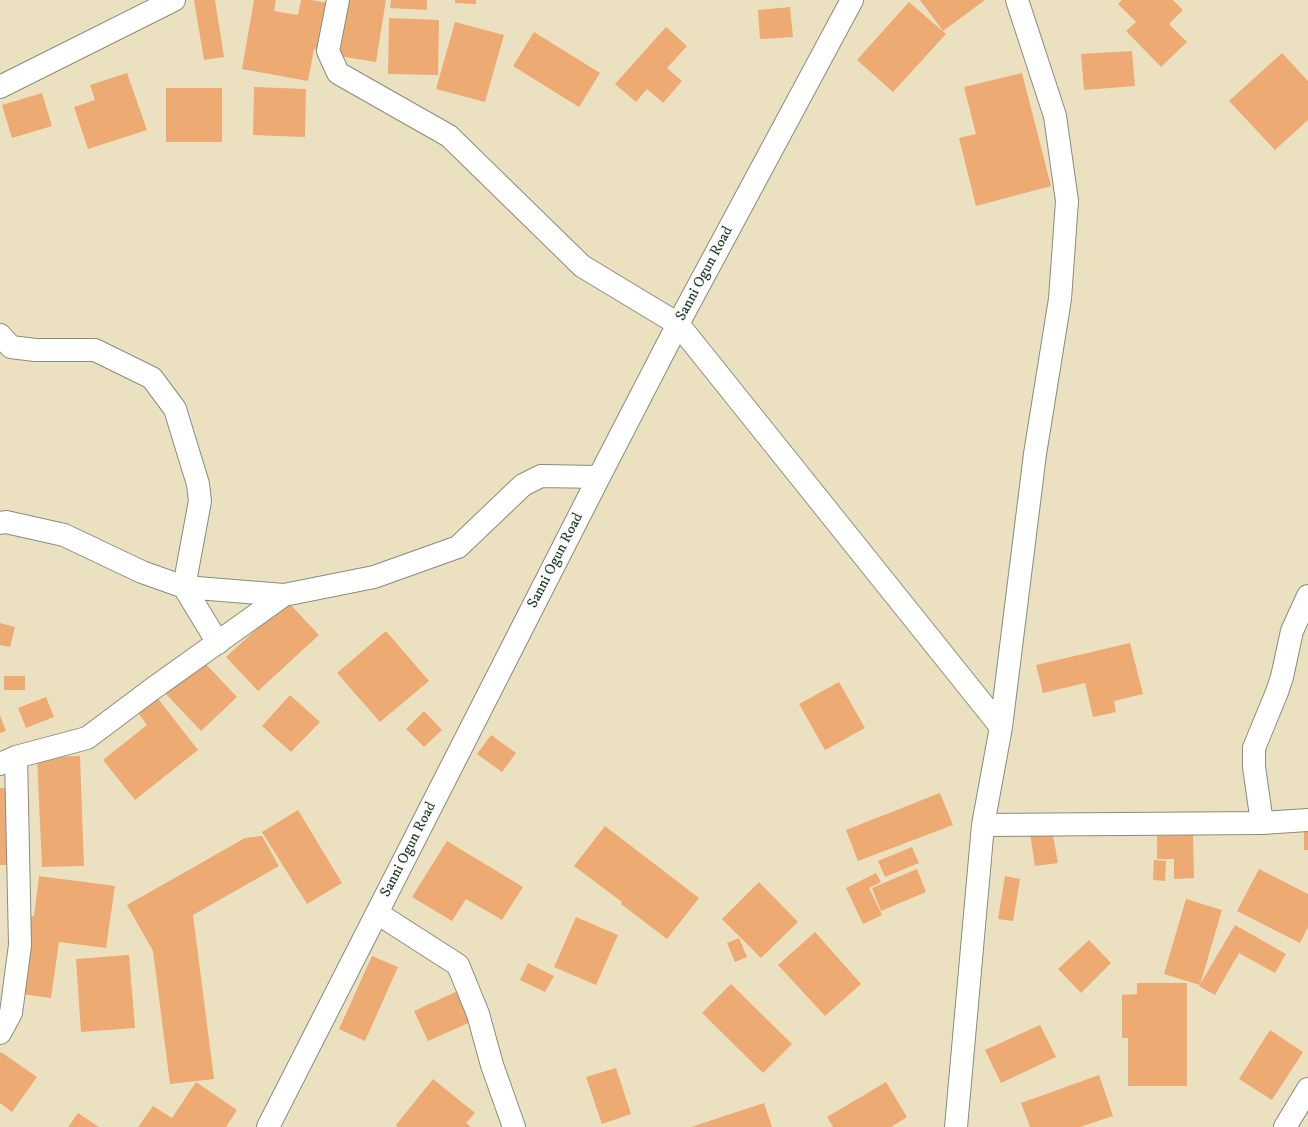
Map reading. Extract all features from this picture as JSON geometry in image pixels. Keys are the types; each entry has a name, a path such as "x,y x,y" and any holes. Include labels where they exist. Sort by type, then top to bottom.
{"street":[{"path":"0,87 174,0"},
{"path":"338,0 328,51 338,73 449,136 582,266 678,324 1001,727"},
{"name":"Sanni Ogun Road","path":"268,1127 678,324 852,0"},
{"path":"956,1127 983,825 1001,727 1035,454 1060,299 1068,201 1055,116 1017,0"},
{"path":"0,335 11,347 35,350 96,350 152,378 175,409 198,484 200,501 184,587 218,643"},
{"path":"0,523 6,522 64,535 142,572 184,587 284,595 374,577 458,548 523,485 541,476 599,477"},
{"path":"0,1033 11,1013 20,945 8,760 87,738 151,690 284,595"},
{"path":"1262,823 1254,767 1254,748 1282,677 1292,631 1308,596"},
{"path":"983,825 1262,823 1308,820"},
{"path":"377,913 458,965 478,1014 492,1065 514,1127"},
{"path":"1285,1127 1308,1089"}],"building":[{"path":"194,0 215,0 224,57 204,60"},
{"path":"254,0 276,0 274,11 298,15 301,0 311,0 333,4 325,51 314,49 308,81 242,69"},
{"path":"348,0 386,0 376,62 338,56"},
{"path":"391,0 427,0 427,10 390,8"},
{"path":"455,0 476,0 476,4 455,3"},
{"path":"920,0 985,0 943,31"},
{"path":"1122,0 1173,0 1183,10 1169,24 1187,42 1161,67 1126,31 1136,22 1118,4"},
{"path":"909,2 946,34 893,92 857,60"},
{"path":"790,7 793,37 760,39 758,10"},
{"path":"389,18 439,20 438,75 388,74"},
{"path":"455,22 504,35 485,102 436,89"},
{"path":"666,27 687,46 667,68 682,81 663,103 647,89 636,102 615,84"},
{"path":"534,32 600,73 579,107 513,66"},
{"path":"1132,51 1135,86 1084,90 1081,54"},
{"path":"1282,53 1308,81 1308,120 1275,150 1229,101"},
{"path":"127,73 147,130 88,149 74,107 95,100 90,85"},
{"path":"1022,73 1051,186 976,206 959,138 976,134 964,87"},
{"path":"254,87 306,89 305,137 253,135"},
{"path":"166,88 222,88 222,142 166,142"},
{"path":"42,93 52,126 12,138 2,105"},
{"path":"287,601 319,635 258,691 226,657"},
{"path":"0,623 15,627 10,647 0,645"},
{"path":"386,631 429,681 380,722 337,673"},
{"path":"1130,643 1143,694 1114,701 1116,712 1093,717 1085,683 1043,693 1036,665"},
{"path":"200,658 237,697 201,731 164,692"},
{"path":"4,676 25,676 25,690 4,690"},
{"path":"839,682 865,728 825,750 799,704"},
{"path":"152,691 198,750 135,800 103,760 147,725 133,706"},
{"path":"290,695 320,722 291,752 262,726"},
{"path":"46,697 54,717 26,728 18,708"},
{"path":"424,711 442,730 424,747 406,729"},
{"path":"0,715 6,731 0,733"},
{"path":"491,735 516,753 502,772 477,754"},
{"path":"80,756 84,866 42,867 37,757"},
{"path":"0,788 8,788 12,865 0,865"},
{"path":"940,793 953,825 858,861 846,830"},
{"path":"298,810 342,883 307,904 262,832"},
{"path":"605,826 699,898 667,939 621,904 622,902 574,866"},
{"path":"1304,827 1308,827 1308,850 1304,850"},
{"path":"1052,830 1058,863 1035,866 1030,833"},
{"path":"1193,835 1194,878 1174,879 1174,859 1157,859 1157,836"},
{"path":"262,836 279,866 193,915 214,1079 170,1084 153,951 127,905 245,838"},
{"path":"447,841 523,887 502,920 466,899 452,921 412,897"},
{"path":"912,847 919,863 885,877 878,861"},
{"path":"1154,860 1166,861 1165,881 1153,880"},
{"path":"917,869 926,892 881,911 872,888"},
{"path":"1259,869 1308,894 1308,927 1300,943 1237,911"},
{"path":"876,873 881,882 869,888 882,915 863,924 846,888"},
{"path":"39,876 115,886 106,948 59,942 51,998 21,994 31,916 34,916"},
{"path":"1005,876 1020,879 1013,921 998,919"},
{"path":"759,882 798,922 761,958 722,919"},
{"path":"1186,899 1222,910 1200,985 1164,974"},
{"path":"576,917 618,935 596,985 554,967"},
{"path":"1235,925 1286,954 1275,973 1239,953 1215,995 1199,986"},
{"path":"815,932 861,984 825,1016 778,965"},
{"path":"739,938 747,957 735,962 727,943"},
{"path":"1089,940 1111,963 1081,993 1058,969"},
{"path":"129,955 135,1028 81,1032 76,959"},
{"path":"372,956 398,967 365,1041 339,1029"},
{"path":"528,963 554,976 545,992 520,980"},
{"path":"1137,983 1187,983 1187,1086 1128,1086 1128,1038 1122,1038 1122,995 1137,994"},
{"path":"731,984 792,1044 763,1073 702,1013"},
{"path":"460,990 473,1021 428,1041 414,1011"},
{"path":"1040,1025 1056,1057 1001,1083 985,1050"},
{"path":"1270,1030 1303,1052 1272,1100 1239,1079"},
{"path":"1,1052 37,1077 12,1112 0,1103"},
{"path":"616,1068 631,1114 602,1124 586,1077"},
{"path":"1099,1075 1113,1116 1080,1127 1030,1127 1021,1103"},
{"path":"433,1079 475,1113 466,1123 471,1127 398,1127 396,1125"},
{"path":"196,1082 237,1110 226,1127 138,1127 153,1106 172,1118"},
{"path":"886,1082 907,1117 891,1127 833,1127 827,1117"},
{"path":"764,1103 772,1127 691,1127"},
{"path":"78,1113 99,1127 68,1127"}]}
